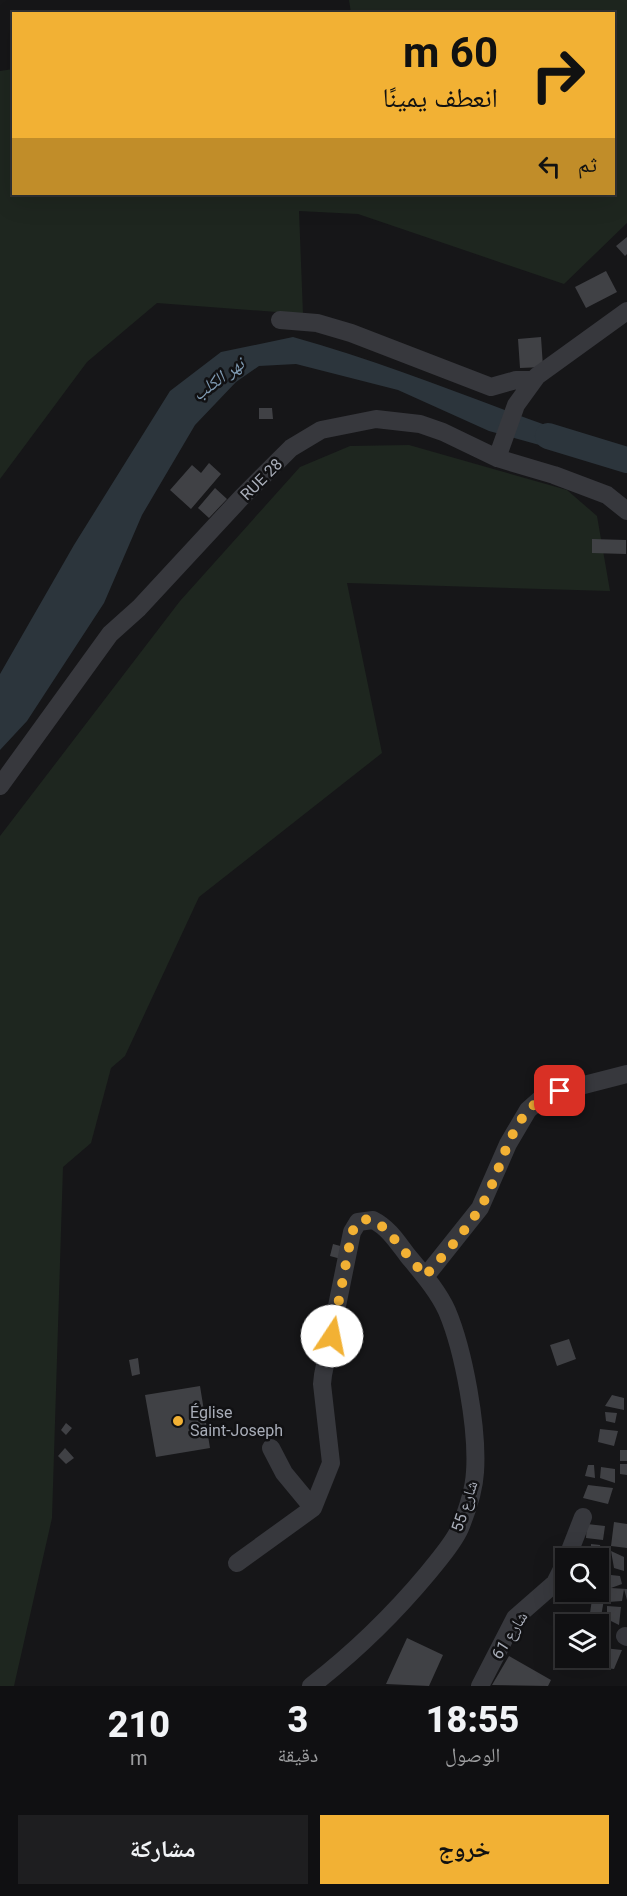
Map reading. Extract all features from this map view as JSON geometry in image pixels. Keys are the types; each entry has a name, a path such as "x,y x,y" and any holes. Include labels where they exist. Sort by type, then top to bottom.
{"street":[{"path":"498,458 516,405 533,380 627,311"},
{"path":"280,320 317,323 351,333 490,387 516,380 533,380"},
{"name":"RUE 28","path":"0,786 110,634 139,608 241,498 306,437 321,430 376,419 398,420 443,432 498,458 554,475 607,495 627,511"},
{"path":"425,1276 480,1208 515,1129 528,1110 545,1095 627,1074"},
{"name":"شارع 55","path":"311,1686 353,1652 400,1607 459,1530 470,1499 475,1471 470,1405 458,1343 446,1309 425,1276 393,1236 377,1222 362,1220 354,1227 322,1384 331,1463 312,1508"},
{"path":"237,1563 312,1508 284,1473 271,1448"},
{"name":"شارع 61","path":"571,1548 584,1517"},
{"name":"شارع 61","path":"480,1686 516,1618 555,1583"}],"shaded area":[{"path":"349,0 627,0 627,223 564,284 358,214 299,211 303,314 157,303 87,362 0,479 0,71 12,69 12,195 615,195 615,12 351,12"},
{"path":"409,445 567,490 597,516 610,591 347,583 382,753 199,897 125,1056 111,1068 91,1143 63,1167 52,1518 14,1686 0,1686 0,836 180,601 300,467 350,446"}],"water":[{"path":"293,337 402,372 583,438 579,456 489,431 398,390 296,364 259,366 236,382 195,425 142,515 104,603 27,721 0,750 0,674 74,545 170,391 221,352"}],"building":[{"path":"627,237 627,254 625,256 616,246"},
{"path":"606,271 617,292 586,308 575,287"},
{"path":"541,337 543,367 520,368 518,339"},
{"path":"259,408 272,408 273,419 259,419"},
{"path":"209,463 221,474 191,509 170,490 192,465 201,473"},
{"path":"215,488 227,499 209,518 198,508"},
{"path":"592,539 626,540 626,554 592,553"},
{"path":"333,1244 344,1247 341,1259 330,1256"},
{"path":"569,1339 576,1359 557,1366 550,1345"},
{"path":"138,1358 140,1374 132,1376 129,1360"},
{"name":"Église Saint-Joseph","path":"200,1386 210,1448 156,1457 145,1395"},
{"path":"612,1395 624,1398 624,1410 605,1406"},
{"path":"605,1412 617,1413 615,1423 606,1421"},
{"path":"66,1423 72,1428 66,1435 61,1430"},
{"path":"600,1429 618,1431 614,1446 598,1442"},
{"path":"65,1448 74,1458 66,1464 58,1456"},
{"path":"620,1450 627,1450 627,1461 620,1461"},
{"path":"620,1464 627,1464 627,1475 620,1474"},
{"path":"588,1465 594,1465 595,1478 585,1476"},
{"path":"601,1467 615,1469 615,1483 600,1478"},
{"path":"588,1485 613,1488 608,1504 583,1498"},
{"path":"614,1522 627,1524 627,1548 611,1546"},
{"path":"587,1524 605,1526 603,1540 586,1538"},
{"path":"591,1544 600,1545 601,1548 591,1548"},
{"path":"611,1551 624,1557 624,1571 614,1568"},
{"path":"611,1575 620,1576 622,1584 611,1588"},
{"path":"609,1588 627,1589 627,1600 624,1589 622,1601 609,1602"},
{"path":"592,1602 604,1602 602,1614 590,1613"},
{"path":"607,1606 621,1607 619,1625 609,1620 609,1614 607,1614"},
{"path":"407,1638 443,1655 429,1686 386,1684"},
{"path":"609,1649 622,1650 614,1669 606,1668 609,1668"},
{"path":"509,1656 551,1680 548,1686 492,1685"}],"waterway":[{"name":"نهر الكلب","path":"548,436 627,460"}],"place":[{"name":"Église Saint-Joseph","path":"178,1421"}],"route":[{"path":"332,1336 352,1232 358,1222 374,1220 385,1228 425,1276 480,1208 492,1186 519,1122 528,1110 545,1095 560,1091"}]}
